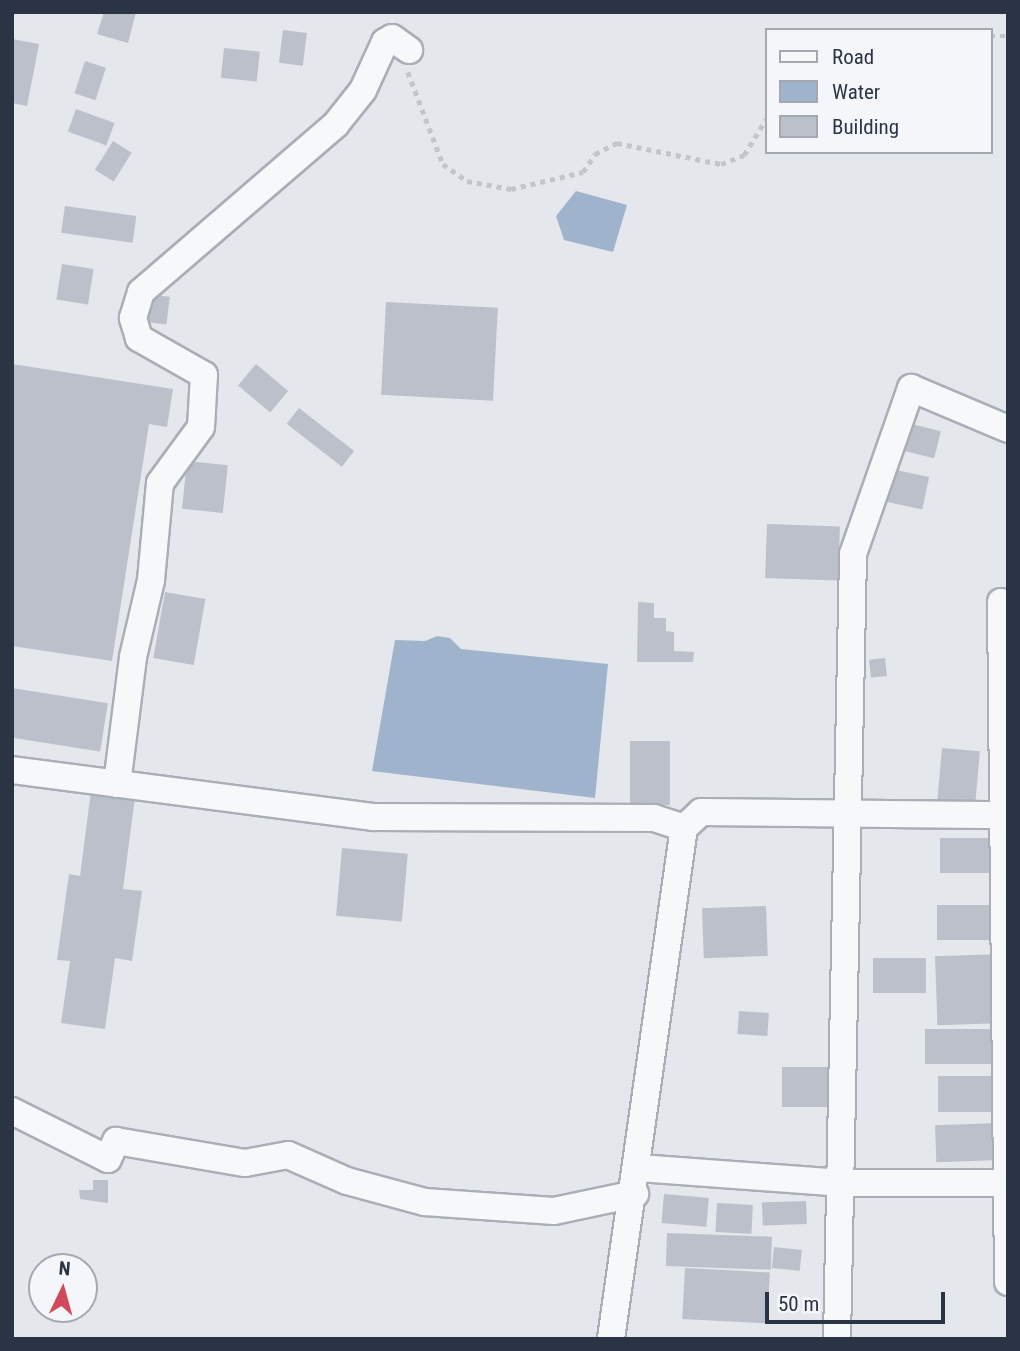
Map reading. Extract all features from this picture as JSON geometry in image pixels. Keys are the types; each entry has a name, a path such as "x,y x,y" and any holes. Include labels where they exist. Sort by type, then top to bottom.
{"street":[{"path":"117,784 133,657 151,580 160,483 201,427 204,375 139,338 134,318 141,292 335,124 363,90 385,42 391,38 410,50"},
{"path":"837,1339 844,1184 853,554 911,388 1008,429"},
{"path":"1001,602 1006,815 1008,1282"},
{"path":"12,771 373,817 654,818 684,828"},
{"path":"611,1339 639,1168 684,828 701,812 1006,815"},
{"path":"12,1111 108,1159 116,1141 245,1163 288,1155 347,1181 425,1202 554,1211 635,1194"},
{"path":"639,1168 844,1184 1006,1183"}],"path":[{"path":"410,50 408,76 443,164 467,181 511,189 583,172 595,154 617,143 721,164 744,155 764,121"}],"water":[{"path":"576,191 627,205 613,252 564,240 556,216"},
{"path":"437,636 450,638 461,649 608,664 595,798 372,771 395,640 425,641"}],"building":[{"path":"104,12 136,12 128,43 97,34"},
{"path":"283,30 307,33 303,66 279,63"},
{"path":"12,39 39,44 27,106 12,103"},
{"path":"224,48 260,52 257,82 221,78"},
{"path":"85,61 106,68 95,100 74,93"},
{"path":"76,109 115,123 106,146 68,132"},
{"path":"113,141 132,153 114,181 95,170"},
{"path":"65,206 136,216 133,243 61,233"},
{"path":"62,264 94,269 88,305 56,300"},
{"path":"147,294 170,297 166,325 144,322"},
{"path":"386,302 498,308 493,401 381,395"},
{"path":"12,364 173,389 167,427 149,424 112,661 12,646"},
{"path":"256,364 288,391 270,412 238,385"},
{"path":"299,408 354,451 342,467 287,424"},
{"path":"904,422 941,431 934,458 897,449"},
{"path":"187,461 228,465 223,513 182,509"},
{"path":"891,469 929,477 922,509 884,501"},
{"path":"767,524 840,527 838,581 765,578"},
{"path":"165,592 205,599 194,665 153,658"},
{"path":"638,602 654,603 654,618 666,618 666,631 674,632 674,651 694,652 693,662 637,662"},
{"path":"885,658 887,676 871,678 869,660"},
{"path":"12,688 108,703 100,752 12,738"},
{"path":"630,741 670,741 670,805 630,805"},
{"path":"942,748 980,751 975,803 937,800"},
{"path":"91,791 135,797 123,889 142,891 132,961 115,958 105,1029 61,1023 70,961 57,960 69,874 80,876"},
{"path":"940,838 993,838 993,873 940,873"},
{"path":"342,848 408,854 402,921 336,916"},
{"path":"937,905 991,905 991,940 937,940"},
{"path":"766,906 768,956 704,958 702,908"},
{"path":"1003,954 1005,1023 937,1025 935,956"},
{"path":"873,958 926,958 926,993 873,993"},
{"path":"739,1011 769,1013 767,1036 737,1034"},
{"path":"925,1029 994,1029 994,1064 925,1064"},
{"path":"782,1067 839,1067 839,1107 782,1107"},
{"path":"938,1076 991,1076 991,1112 938,1112"},
{"path":"998,1123 999,1160 936,1162 935,1125"},
{"path":"93,1180 108,1180 108,1203 80,1199 79,1190 93,1190"},
{"path":"664,1194 709,1198 706,1227 661,1223"},
{"path":"806,1201 807,1224 763,1226 762,1203"},
{"path":"717,1203 753,1205 751,1234 715,1232"},
{"path":"667,1233 772,1237 771,1270 666,1266"},
{"path":"774,1247 802,1250 800,1271 772,1268"},
{"path":"685,1268 770,1272 767,1323 682,1319"}]}
